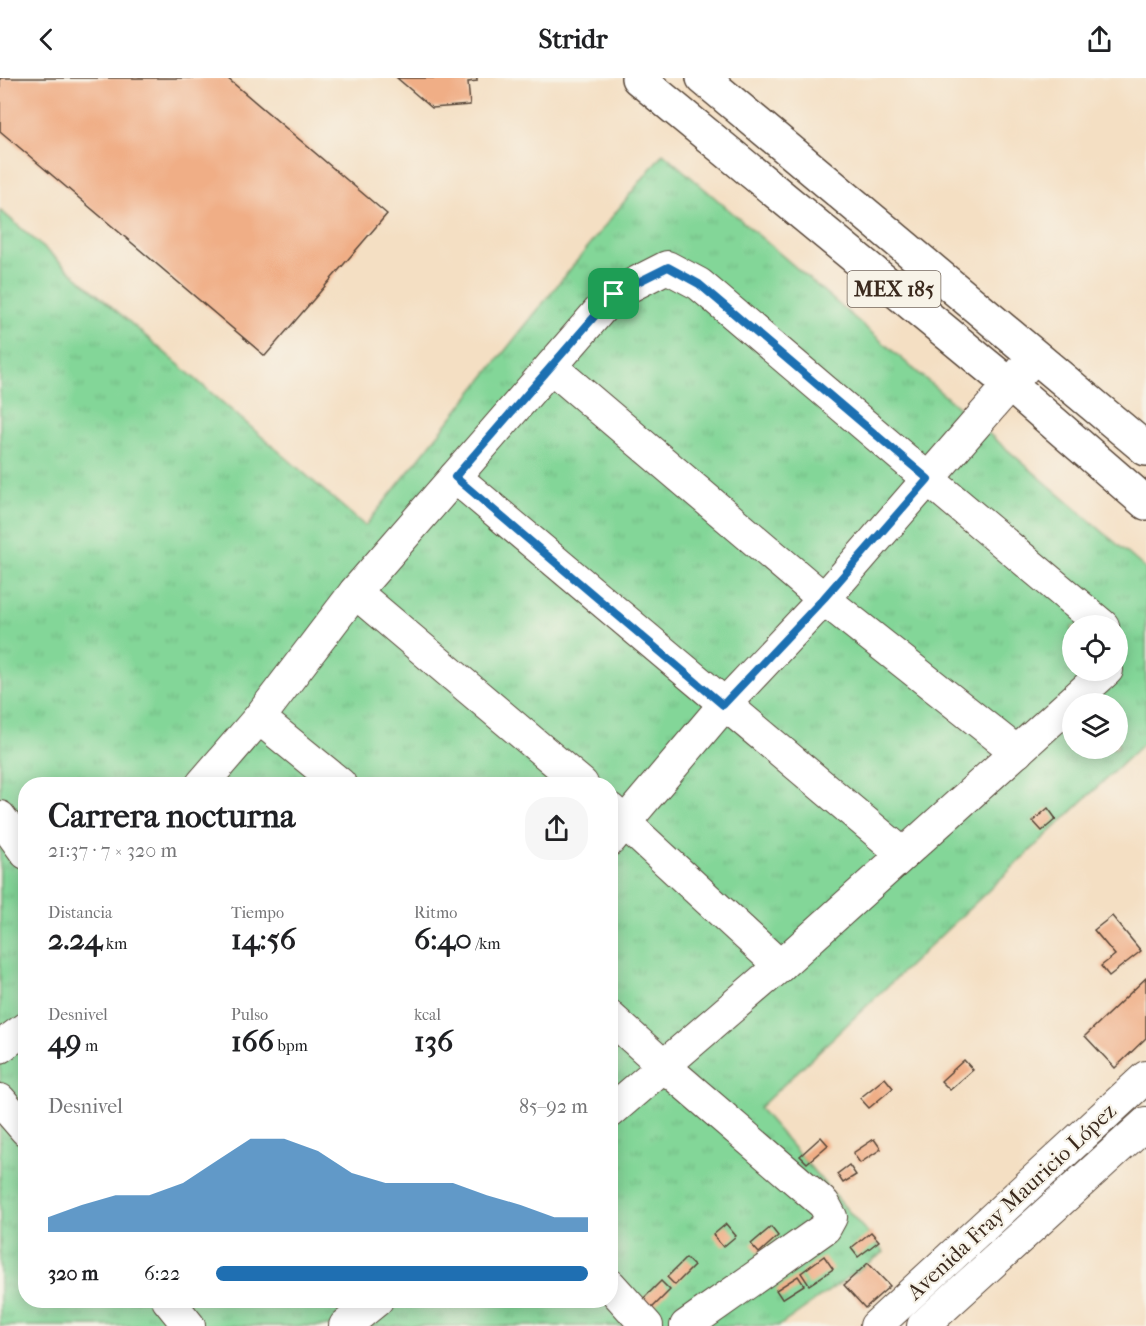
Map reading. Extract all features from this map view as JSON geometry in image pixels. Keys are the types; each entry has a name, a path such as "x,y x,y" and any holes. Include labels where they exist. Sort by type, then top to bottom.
{"main road":[{"name":"MEX 185","path":"638,78 1010,385 1146,503"},
{"name":"MEX 185","path":"715,82 1034,357 1146,449"}],"street":[{"path":"208,777 259,718 355,592 614,294 668,267 699,284 1090,615"},
{"path":"618,822 723,705 824,598 1034,357"},
{"path":"551,367 824,598 1017,752"},
{"path":"455,477 723,705 903,854"},
{"path":"355,592 574,777"},
{"path":"618,1105 780,966 1095,681"},
{"path":"259,718 331,777"},
{"path":"2,823 18,843"},
{"path":"618,826 780,966"},
{"path":"618,1024 825,1204 831,1217 825,1228 686,1326"},
{"path":"0,1047 18,1034"},
{"name":"Avenida Fray Mauricio López","path":"876,1326 1146,1077"},
{"path":"0,1100 18,1121"},
{"name":"Avenida Fray Mauricio López","path":"923,1326 1146,1123"},
{"path":"618,1294 647,1326"},
{"path":"174,1308 189,1326"},
{"path":"345,1326 367,1308"}],"green space":[{"path":"663,153 1146,569 1146,741 1128,758 1128,693 1062,693 1062,759 1127,759 759,1108 884,1252 779,1326 0,1326 0,210 365,526"}],"building":[{"path":"0,78 227,78 387,214 265,356 0,131"},
{"path":"397,78 477,78 477,81 468,82 470,105 432,108"},
{"path":"1048,808 1056,819 1042,831 1033,821"},
{"path":"1112,916 1141,951 1109,976 1101,966 1115,955 1094,930"},
{"path":"1146,978 1146,1038 1115,1068 1085,1036"},
{"path":"964,1060 973,1070 950,1090 941,1081"},
{"path":"885,1078 893,1088 869,1108 860,1098"},
{"path":"821,1137 828,1145 807,1163 800,1156"},
{"path":"874,1139 881,1149 860,1163 853,1153"},
{"path":"849,1165 856,1175 843,1183 837,1174"},
{"path":"726,1224 736,1236 723,1247 713,1235"},
{"path":"771,1227 778,1236 759,1253 751,1244"},
{"path":"871,1232 879,1241 858,1257 851,1248"},
{"path":"824,1256 833,1269 809,1285 801,1273"},
{"path":"686,1258 694,1266 675,1285 667,1277"},
{"path":"868,1263 890,1286 865,1308 844,1285"},
{"path":"798,1276 804,1285 782,1299 776,1290"},
{"path":"661,1281 670,1290 651,1309 642,1300"}],"route":[{"path":"668,267 699,284 928,479 824,598 723,705 455,477 614,294 668,267"}]}
